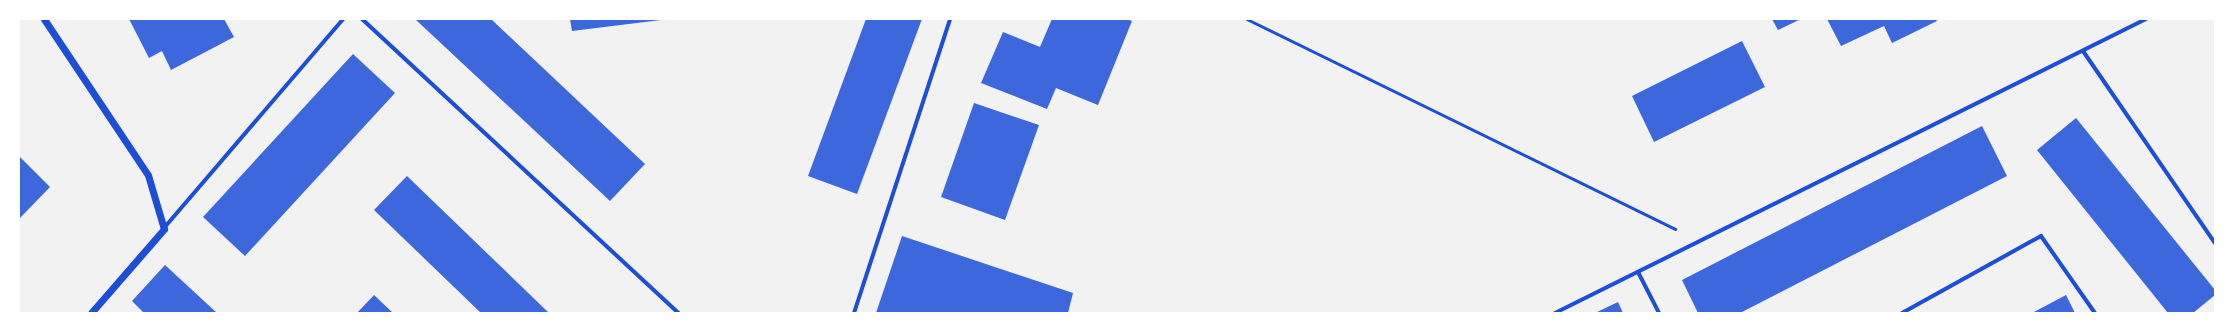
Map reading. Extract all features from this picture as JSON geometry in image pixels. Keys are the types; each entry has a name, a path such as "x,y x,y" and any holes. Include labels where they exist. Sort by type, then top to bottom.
{"street":[{"path":"44,19 148,176 164,229"},
{"path":"91,313 343,19"},
{"path":"362,19 678,313"},
{"path":"854,313 950,19"},
{"path":"1555,313 1699,240 2084,51 2146,19"},
{"path":"2084,51 2215,243"},
{"path":"1902,313 2041,236 2094,313"},
{"path":"1638,272 1660,313"}],"path":[{"path":"1247,19 1699,240"}],"building":[{"path":"129,19 224,19 234,37 171,70 162,51 149,58"},
{"path":"415,19 491,19 645,164 610,201"},
{"path":"570,19 661,19 661,20 572,31"},
{"path":"866,19 922,19 857,194 808,176"},
{"path":"1052,19 1126,19 1132,21 1098,105 1056,88 1047,109 981,83 1003,32 1040,47"},
{"path":"1772,19 1801,19 1778,30"},
{"path":"1827,19 1936,19 1937,21 1892,43 1884,26 1841,46"},
{"path":"1742,41 1765,87 1654,142 1632,96"},
{"path":"353,54 395,93 245,256 203,217"},
{"path":"974,103 1039,125 1005,220 941,197"},
{"path":"2076,118 2215,290 2215,295 2193,313 2168,313 2037,150"},
{"path":"1982,126 2007,176 1740,313 1698,313 1682,280"},
{"path":"19,156 50,187 19,219"},
{"path":"407,176 549,313 481,313 374,210"},
{"path":"902,236 1073,293 1068,313 876,313"},
{"path":"165,265 217,313 144,313 132,301"},
{"path":"374,295 393,313 357,313"},
{"path":"2066,295 2075,313 2032,313"},
{"path":"1618,302 1623,313 1595,313"}]}
